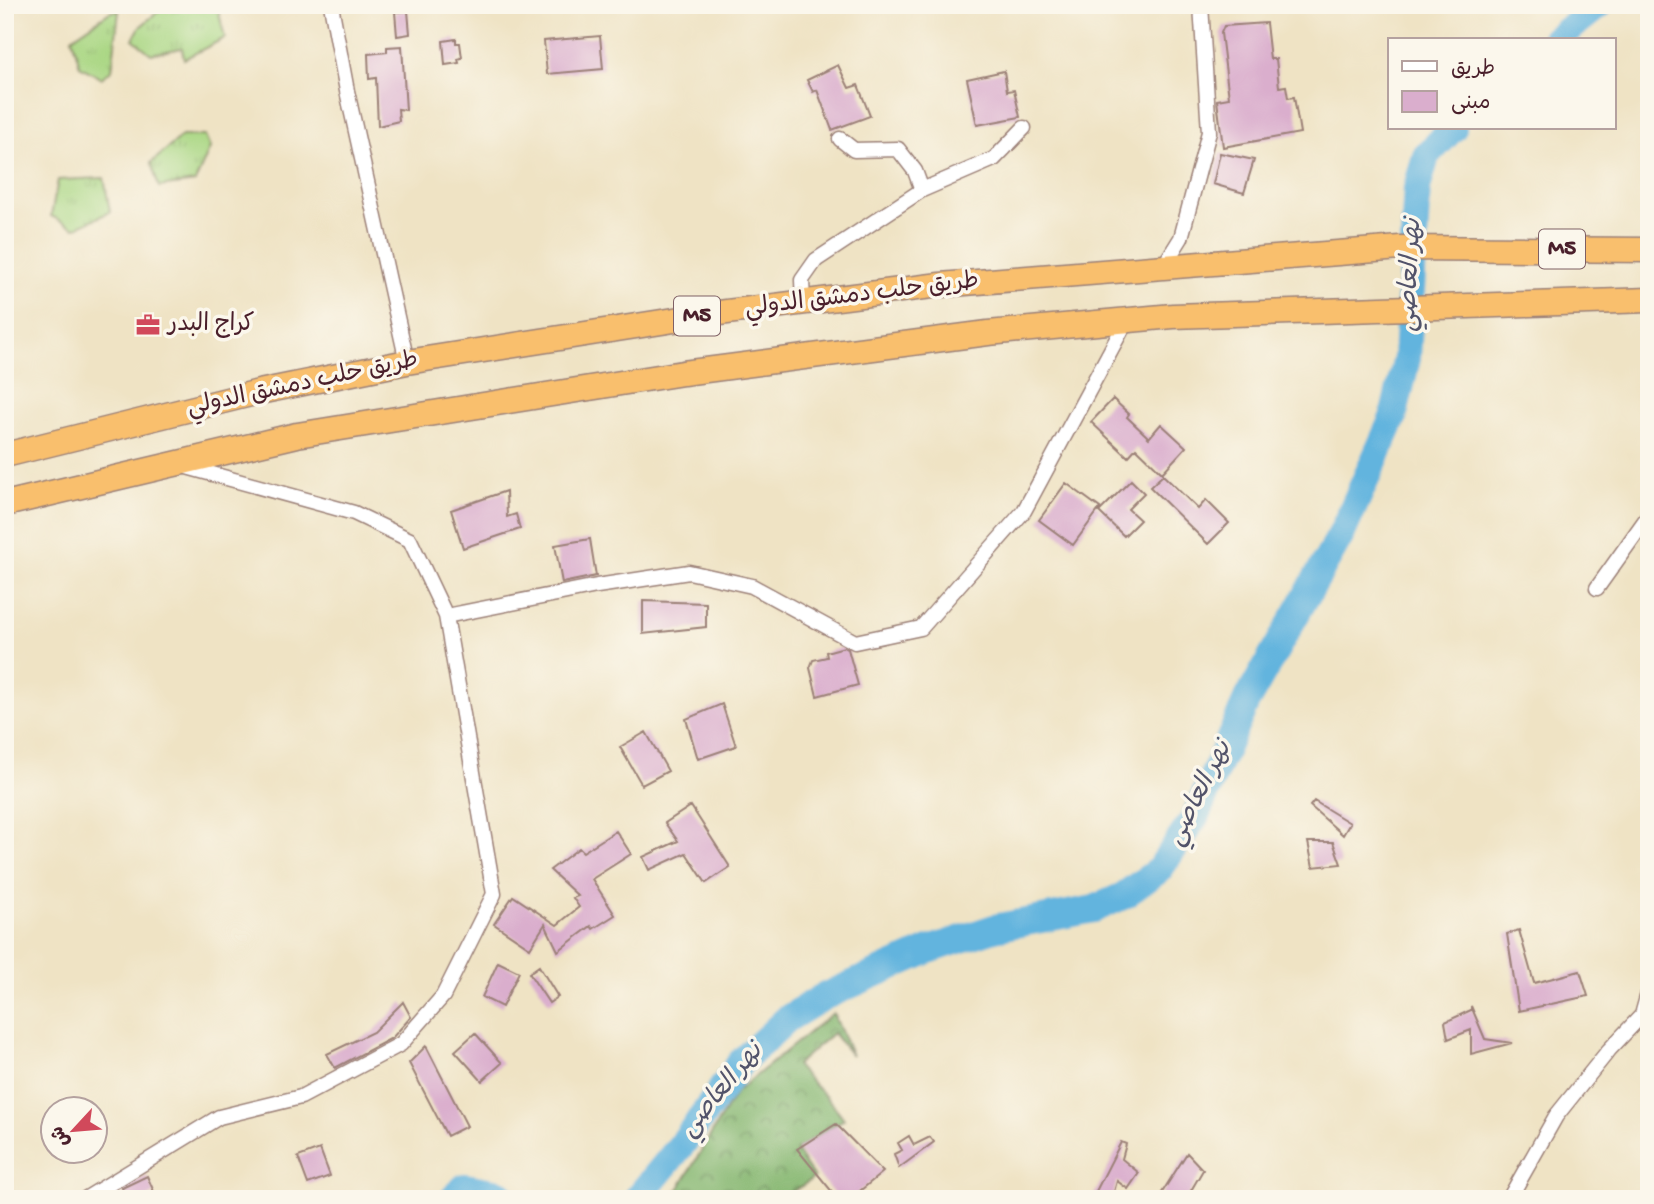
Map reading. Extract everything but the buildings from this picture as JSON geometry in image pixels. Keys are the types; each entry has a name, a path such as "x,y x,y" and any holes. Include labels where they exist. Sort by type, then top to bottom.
{"highway":[{"name":"طريق حلب دمشق الدولي","path":"5,455 259,392 407,362 940,285 1399,248 1649,250"},
{"name":"M5","path":"5,504 297,435 683,373 988,333 1127,320 1371,308 1649,300"}],"street":[{"path":"331,5 346,91 407,362"},
{"path":"1163,267 1181,238 1209,132 1200,5"},
{"path":"803,303 802,280 816,260 922,190 994,159 1024,128"},
{"path":"840,139 855,150 898,149 915,171 922,190"},
{"path":"446,616 597,586 689,572 752,586 855,642 921,628 1024,511 1127,320"},
{"path":"85,1199 219,1117 301,1097 401,1044 443,996 494,894 446,616 410,540 354,513 175,464"},
{"path":"1597,588 1649,515"},
{"path":"1508,1199 1556,1116 1609,1050 1642,1015 1649,990"}],"green space":[{"path":"166,5 217,5 225,38 184,59 182,48 151,54 133,39 140,27"},
{"path":"119,11 112,70 101,78 80,66 72,38 110,12"},
{"path":"182,136 205,136 210,148 195,182 159,187 151,163"},
{"path":"104,178 110,212 75,228 51,216 58,180"},
{"path":"833,1013 852,1056 833,1033 796,1065 844,1119 796,1150 814,1178 781,1199 668,1199 680,1187 736,1092"}],"waterway":[{"name":"نهر العاصي","path":"1558,38 1599,5"},
{"name":"نهر العاصي","path":"637,1199 683,1143 741,1062 787,1019 823,997 929,950 994,928 1094,909 1123,896 1159,870 1195,817 1246,702 1341,535 1393,418 1407,358 1417,188 1426,156 1451,130"},
{"path":"453,1199 465,1187 499,1193 505,1199"}],"place":[{"name":"كراج البدر","path":"148,325"}]}
